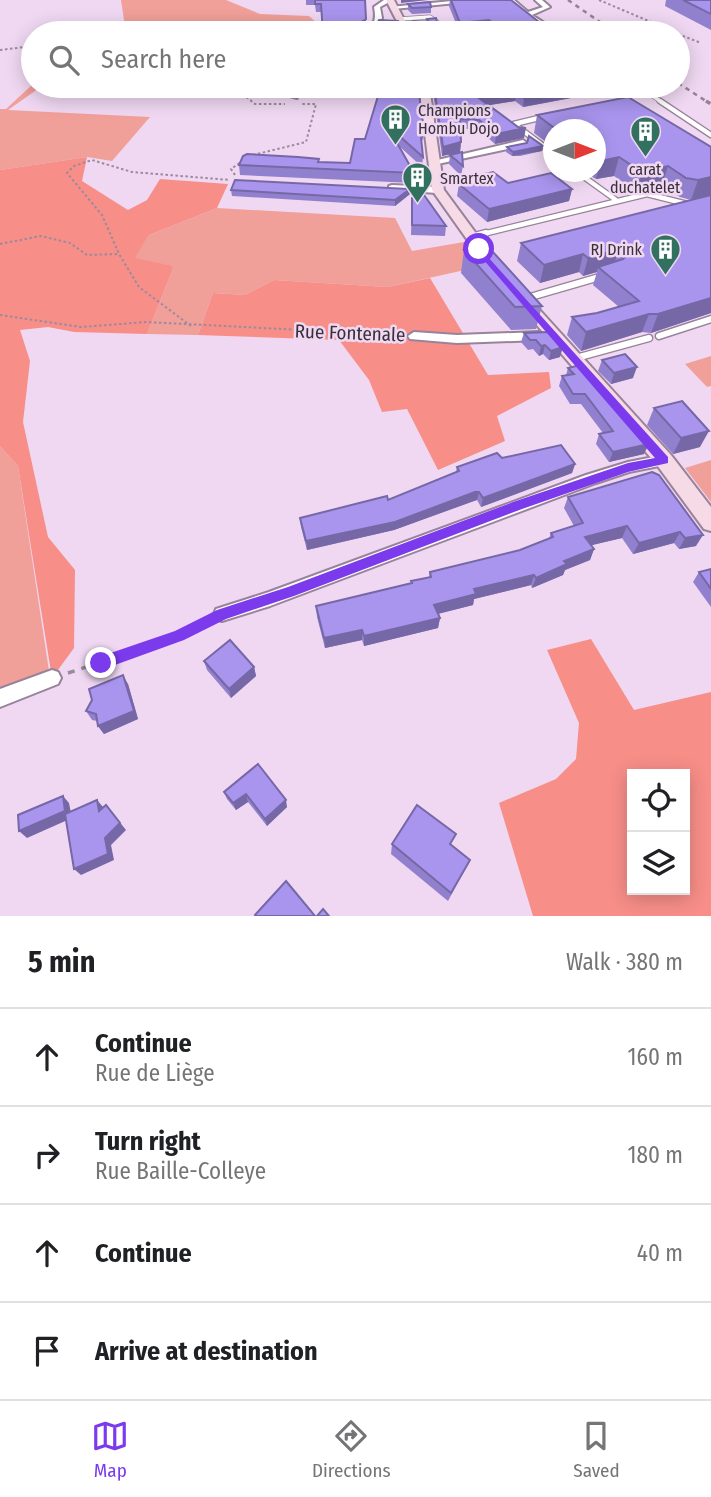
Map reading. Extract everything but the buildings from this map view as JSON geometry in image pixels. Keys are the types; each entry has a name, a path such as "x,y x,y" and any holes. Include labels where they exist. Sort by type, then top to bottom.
{"main road":[{"path":"392,4 401,21"},
{"path":"425,98 438,190 453,214 523,300 664,460 711,523"}],"street":[{"path":"377,21 377,7 381,3 486,0"},
{"path":"511,0 539,21"},
{"path":"528,14 547,6 538,0"},
{"path":"519,8 541,10"},
{"path":"433,162 523,143"},
{"path":"383,187 438,190"},
{"name":"Rue Fontenale","path":"414,336 457,339 554,335"},
{"path":"222,614 280,595 590,479 664,460"},
{"path":"0,698 52,678"}],"lane":[{"path":"418,21 430,17 436,21"},
{"path":"656,98 711,135"},
{"path":"543,146 514,124 541,119 547,114"},
{"path":"590,182 616,201"},
{"path":"470,237 647,194 693,205"},
{"path":"523,300 615,272"},
{"path":"659,335 711,319"},
{"path":"576,358 649,338"}],"path":[{"path":"599,0 649,21"},
{"path":"690,38 701,43"},
{"path":"0,50 21,47"},
{"path":"235,175 231,169 247,157 306,142 316,104 255,104 248,98"},
{"path":"191,326 139,287 119,254 102,215 67,173 74,166 92,160 132,172 230,180"},
{"path":"0,244 35,236 54,238 82,249 88,255 119,254"},
{"name":"Rue Fontenale","path":"0,314 81,327 146,322 414,336"},
{"path":"52,678 179,636 222,614"}],"shaded area":[{"path":"121,0 226,0 260,14 309,16 315,21 124,21"},
{"path":"21,95 21,98 25,98 8,110 150,117 112,161 87,157 0,170 0,109 6,109"},
{"path":"87,157 82,181 128,210 147,200 160,179 228,184 217,208 149,235 135,258 174,266 147,334 74,332 48,327 20,330 30,361 23,422 48,537 75,570 74,648 52,678 18,466 0,446 0,170"},
{"path":"217,208 395,218 412,251 464,242 483,266 388,287 274,280 245,295 213,293 198,335 147,334 174,266 134,259 149,235"},
{"path":"430,278 488,375 549,372 551,388 497,416 505,441 438,470 407,409 382,412 369,380 339,340 198,335 213,293 245,295 274,280 388,287"},
{"path":"711,356 711,386 707,387 685,364"},
{"path":"0,446 18,466 49,671 0,690"},
{"path":"711,460 711,502 685,468"},
{"path":"591,639 634,710 711,692 711,916 533,916 499,803 556,779 576,759 579,723 547,650"}],"railway":[{"path":"568,0 599,21"},
{"path":"690,91 709,103"},
{"path":"706,101 711,104"}],"place":[{"name":"Champions Hombu Dojo","path":"395,146"},
{"name":"carat duchatelet","path":"645,159"},
{"name":"Smartex","path":"417,205"},
{"name":"RJ Drink","path":"665,276"}],"route":[{"path":"101,663 179,636 222,614 289,592 517,505 628,467 664,460 479,249"}]}
